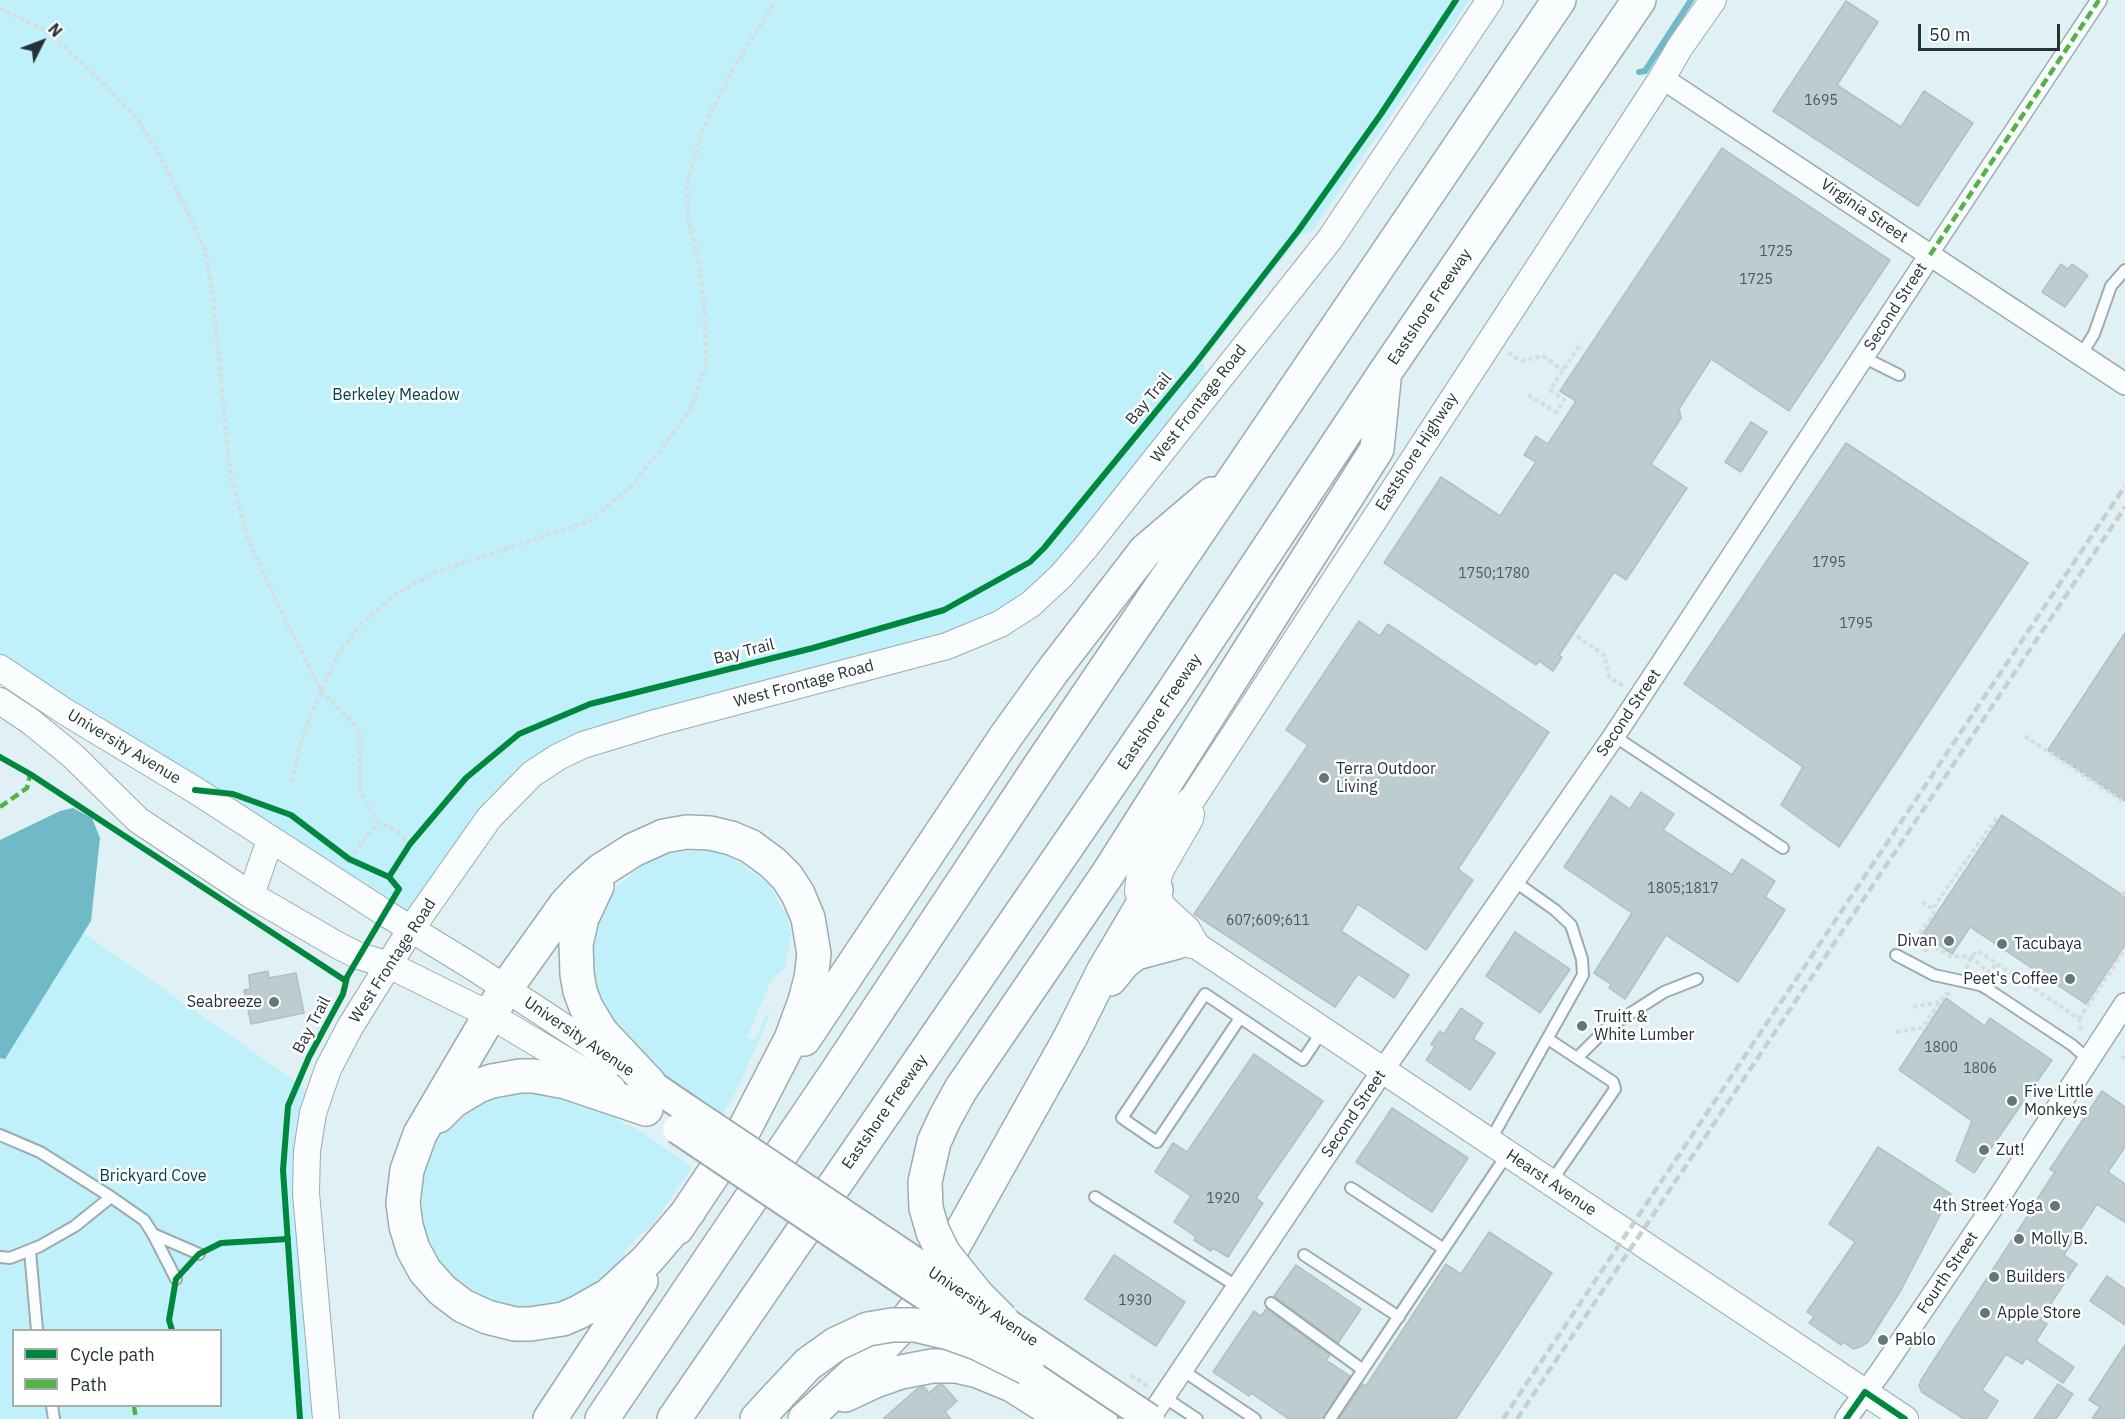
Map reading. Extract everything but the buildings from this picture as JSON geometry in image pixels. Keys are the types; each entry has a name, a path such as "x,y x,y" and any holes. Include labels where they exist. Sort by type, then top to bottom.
{"highway":[{"path":"602,1419 1041,764 1559,0"},
{"name":"Eastshore Freeway","path":"674,1419 1172,695 1384,374 1639,0"},
{"path":"1002,1320 978,1296 944,1254 933,1232 926,1208 925,1182 932,1149 945,1118 962,1089 1114,863 1377,449 1384,374"},
{"path":"550,1419 1006,736 1052,672 1145,551 1245,465"},
{"path":"689,1210 634,1273 595,1304 563,1319 546,1323 508,1322 481,1315 452,1298 434,1281 419,1260 409,1238 404,1214 403,1192 410,1160 427,1120 498,1002 573,896 595,875 622,857 643,844 664,836 698,832 721,835 750,846 774,863 793,886 804,906 811,931 814,954 807,995 791,1039 745,1128"},
{"path":"622,857 598,885 582,918 576,944 577,974 586,1007 593,1020 648,1096"},
{"path":"807,1419 872,1357 925,1297 1070,1038 1103,972 1149,898"},
{"path":"1070,1038 1104,987 1124,962 1144,950 1187,944"},
{"path":"410,1160 432,1123 453,1101 478,1086 506,1078 534,1076 648,1096"},
{"path":"757,1419 808,1364 836,1344 868,1329 892,1325 915,1325 949,1333 1027,1368"},
{"path":"807,1419 832,1402 874,1381 916,1368 944,1365 966,1367 1001,1380 1066,1419"}],"main road":[{"name":"University Avenue","path":"648,1096 1002,1320 1154,1412"},
{"name":"University Avenue","path":"684,1120 979,1330 1027,1368 1103,1419"}],"street":[{"name":"West Frontage Road","path":"326,1419 305,1170 309,1131 320,1090 335,1053 411,929 489,818 532,774 564,753 610,735 930,651 964,640 1007,620 1047,591 1086,547 1330,239 1490,0"},
{"name":"Eastshore Highway","path":"1149,898 1138,891 1141,866 1159,837 1178,811 1192,798 1662,78 1680,46 1713,0"},
{"name":"Second Street","path":"1154,1412 1383,1070 1614,736 2099,0"},
{"name":"Virginia Street","path":"1662,78 2125,384"},
{"name":"University Avenue","path":"0,668 64,711 195,790 411,929 498,1002 648,1096"},
{"name":"University Avenue","path":"0,700 30,720 73,756 138,820 250,895 359,956 498,1002"},
{"path":"250,895 270,840"},
{"name":"Hearst Avenue","path":"1149,898 1150,922 1323,1030 1905,1419"},
{"name":"Fourth Street","path":"1846,1419 1990,1212 2125,1004"}],"lane":[{"path":"2080,354 2094,334 2111,286 2125,270"},
{"path":"1863,357 1899,375"},
{"path":"1614,736 1783,849"},
{"path":"1330,1419 1444,1249 1499,1148 1548,1039 1582,975 1582,959 1570,925 1555,910 1514,881"},
{"path":"1896,955 1934,975 1980,985 2072,1045 2089,1060"},
{"path":"1577,1058 1606,1029 1664,992 1697,979"},
{"path":"1240,1018 1157,1142 1122,1118 1205,994 1303,1060 1323,1030"},
{"path":"1548,1039 1613,1082 1615,1089 1551,1183"},
{"path":"0,1135 40,1152 144,1220 176,1279"},
{"path":"1352,1188 1444,1249"},
{"path":"0,1257 10,1258 30,1251 75,1226 111,1197"},
{"path":"1095,1197 1238,1287"},
{"path":"153,1234 198,1254"},
{"path":"30,1251 37,1329"},
{"path":"1304,1255 1399,1317"},
{"path":"1271,1303 1363,1370"},
{"path":"1182,1370 1256,1419"},
{"path":"1154,1412 1197,1419"}],"path":[{"path":"292,782 309,718 338,655 359,626 396,594 436,572 590,521 630,487 692,408 706,365 705,312 698,258 688,217 687,183 702,131 731,72 776,0"},
{"path":"0,8 48,32 100,80 138,118 161,157 205,250 213,296 230,473 247,537 322,692 359,729 360,792 379,822 398,832 410,844"},
{"path":"1490,341 1521,361 1543,356 1563,370"},
{"path":"1528,395 1556,412 1564,400 1550,390 1581,343"},
{"path":"1577,636 1605,656 1609,677 1640,697"},
{"path":"2025,736 2125,803"},
{"path":"1919,948 1918,936 1935,905 1998,816"},
{"path":"349,859 379,822"},
{"path":"404,852 417,836"},
{"path":"341,853 359,863"},
{"path":"1922,902 1934,910"},
{"path":"1925,952 1930,944 1950,956 1971,957 1988,972 1997,964"},
{"path":"2079,1019 2125,949"},
{"path":"2113,967 2118,970"},
{"path":"2101,985 2106,989"},
{"path":"1896,1032 1922,1028 1946,994 1955,995"},
{"path":"1913,1007 1941,1002"}],"green space":[{"name":"Berkeley Meadow","path":"0,0 1470,0 1311,232 1302,234 1203,360 1207,380 1079,541 1000,624 558,757 411,929 196,776 0,655"},
{"path":"711,851 734,859 769,885 787,916 791,935 785,968 771,981 747,1037 755,1040 767,1013 770,1013 762,1034 737,1089 721,1117 689,1096 627,1040 610,1018 594,989 591,933 607,899 618,885 647,862 661,855"},
{"name":"Brickyard Cove","path":"81,931 318,1097 313,1113 326,1419 0,1419 0,1058 5,1058"},
{"path":"518,1090 546,1092 606,1112 624,1125 629,1125 643,1133 692,1167 651,1227 628,1248 619,1267 572,1301 516,1310 471,1294 438,1266 421,1231 418,1189 432,1145 442,1130 483,1099"}],"shaded area":[{"path":"73,808 92,818 100,838 91,921 5,1059 0,1058 0,840 60,811"}],"waterway":[{"path":"1639,72 1645,71 1691,0"}],"railway":[{"path":"1503,1419 2125,486"},
{"path":"1517,1419 2125,507"}],"marked path":[{"path":"1930,255 2099,0"},
{"path":"0,807 27,788 30,774"},
{"path":"134,1407 136,1419"}],"cycle path":[{"name":"Bay Trail","path":"300,1419 283,1170 288,1106 309,1057 343,994 347,977 399,889 389,877 410,844 466,778 519,734 590,704 813,648 944,610 1030,562 1195,364 1298,231 1381,114 1456,0"},
{"path":"0,757 30,774 346,981"},
{"path":"195,790 233,794 291,815 349,859 389,877"},
{"path":"172,1329 169,1320 176,1279 199,1254 221,1243 288,1239"},
{"path":"1846,1419 1865,1392 1905,1419"}],"place":[{"name":"Terra Outdoor Living","path":"1324,778"},
{"name":"Divan","path":"1949,941"},
{"name":"Tacubaya","path":"2002,944"},
{"name":"Peet's Coffee","path":"2070,979"},
{"name":"Seabreeze","path":"274,1002"},
{"name":"Truitt & White Lumber","path":"1582,1026"},
{"name":"Five Little Monkeys","path":"2012,1101"},
{"name":"Zut!","path":"1984,1150"},
{"name":"4th Street Yoga","path":"2055,1206"},
{"name":"Molly B.","path":"2019,1239"},
{"name":"Builders","path":"1994,1277"},
{"name":"Apple Store","path":"1985,1313"},
{"name":"Pablo","path":"1883,1340"}]}
